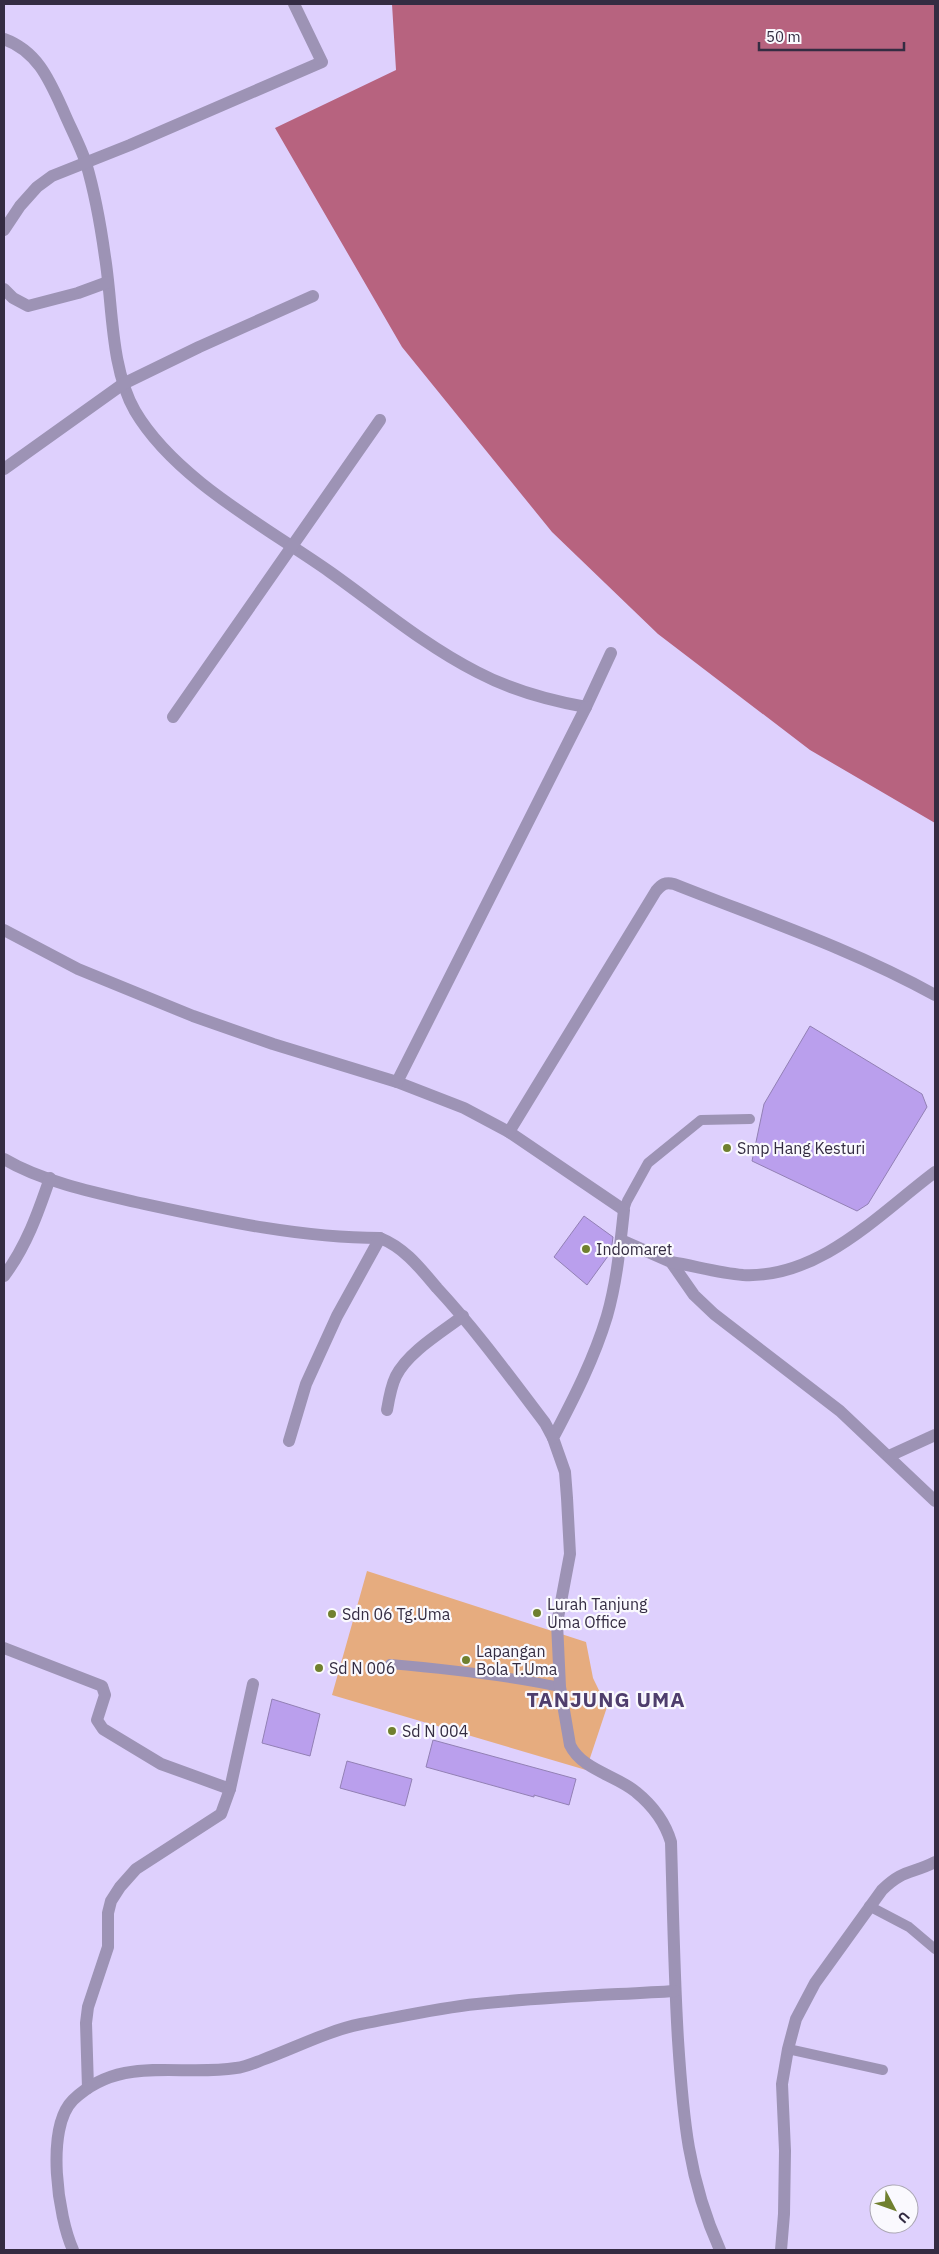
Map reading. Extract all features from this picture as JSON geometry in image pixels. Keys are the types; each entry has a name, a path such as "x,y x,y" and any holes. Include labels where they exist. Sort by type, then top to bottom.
{"street":[{"path":"4,230 20,206 37,187 52,176 130,145 322,62 294,4"},
{"path":"4,39 28,51 36,60 55,92 86,162 105,257 113,330 123,384 135,411 169,456 211,490 436,648 476,672 522,692 556,702 586,706"},
{"path":"4,289 13,298 28,306 78,293 108,282"},
{"path":"4,469 123,384 313,296"},
{"path":"173,717 380,420"},
{"path":"397,1082 611,653"},
{"path":"509,1132 651,899 663,884 668,882 830,944 908,980 935,995"},
{"path":"4,930 78,969 193,1016 273,1044 397,1082 464,1108 509,1132 624,1210 619,1262 601,1332 590,1364 553,1438"},
{"path":"4,1159 30,1172 100,1194 253,1227 380,1238 390,1242 410,1258 463,1316 545,1423 553,1438 565,1472 570,1554 557,1622 560,1687 570,1745 574,1752 595,1768 636,1791 657,1814 667,1829 671,1842 675,1991 685,2128 698,2193 720,2250"},
{"path":"621,1240 671,1262 743,1275 768,1274 801,1266 845,1242 935,1172"},
{"path":"4,1276 16,1259 30,1231 50,1178"},
{"path":"289,1440 306,1384 337,1316 380,1238"},
{"path":"671,1262 694,1295 714,1314 840,1411 935,1501"},
{"path":"387,1410 392,1385 400,1368 408,1359 463,1316"},
{"path":"889,1456 935,1435"},
{"path":"4,1648 102,1686 105,1695 97,1720 103,1729 161,1764 230,1789"},
{"path":"88,2088 86,2023 88,2007 108,1947 108,1913 112,1901 120,1887 136,1869 221,1814 230,1789 253,1684"},
{"path":"781,2250 784,2214 785,2151 782,2084 788,2049 796,2019 816,1983 869,1906 894,1878 935,1862"},
{"path":"73,2250 66,2231 56,2188 60,2125 64,2112 72,2101 88,2088 120,2072 149,2069 187,2071 238,2068 330,2033 359,2025 476,2004 675,1991"}],"lane":[{"path":"624,1210 634,1187 648,1163 701,1120 750,1119"},
{"path":"390,1664 461,1670 560,1687"},
{"path":"869,1906 909,1927 935,1949"},
{"path":"788,2049 883,2070"}],"shaded area":[{"path":"392,4 935,4 935,823 810,750 658,634 552,532 402,347 275,128 396,70"},
{"name":"Lapangan Bola T.Uma","path":"367,1571 586,1642 593,1678 607,1707 586,1770 332,1695"}],"building":[{"path":"810,1026 922,1094 927,1107 868,1204 857,1211 752,1161 764,1104"},
{"name":"Indomaret","path":"584,1216 613,1237 611,1252 587,1285 554,1257"},
{"path":"272,1699 320,1714 310,1756 262,1743"},
{"path":"433,1740 576,1779 569,1805 426,1767"},
{"path":"347,1761 412,1779 405,1806 340,1788"}],"place":[{"name":"Smp Hang Kesturi","path":"727,1148"},
{"name":"Indomaret","path":"586,1249"},
{"name":"Lurah Tanjung Uma Office","path":"537,1613"},
{"name":"Sdn 06 Tg.Uma","path":"332,1614"},
{"name":"Lapangan Bola T.Uma","path":"466,1660"},
{"name":"Sd N 006","path":"319,1668"},
{"name":"Sd N 004","path":"392,1731"}],"district":[{"name":"TANJUNG UMA","path":"606,1700"}]}
